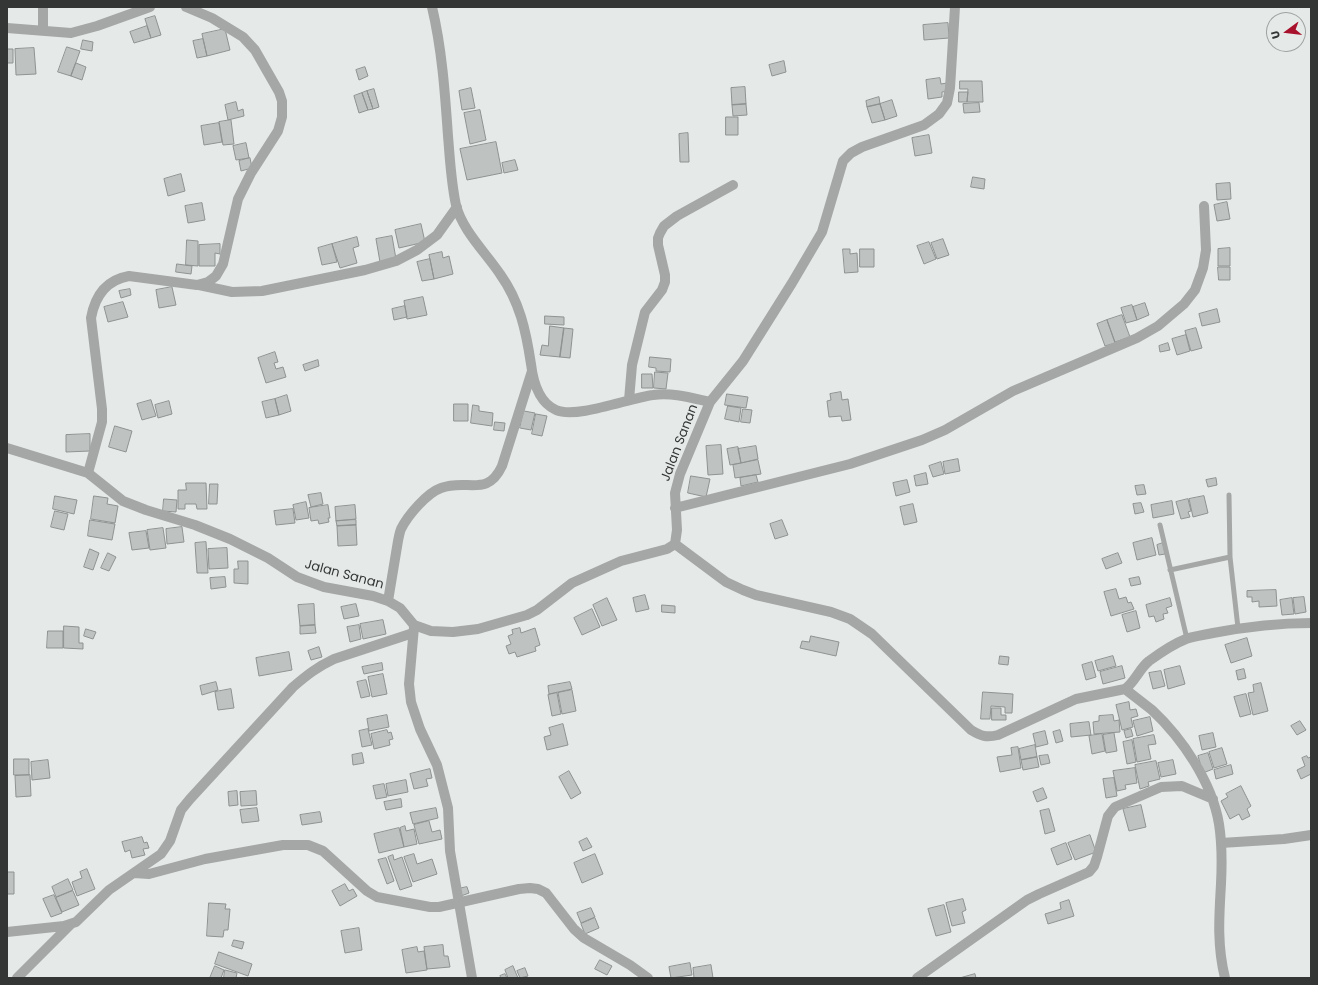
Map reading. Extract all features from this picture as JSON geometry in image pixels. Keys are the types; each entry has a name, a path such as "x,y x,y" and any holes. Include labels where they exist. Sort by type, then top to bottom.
{"street":[{"path":"43,7 43,31"},
{"path":"7,28 71,33 97,26 150,7"},
{"path":"186,7 212,18 243,37 255,50 279,92 282,101 282,117 278,131 251,173 238,199 223,264 216,276 208,282 197,285"},
{"path":"432,7 444,76 452,181 457,207 470,233 500,274 518,306 528,344 536,389 544,402 555,410 561,412 588,410 654,395 673,394 710,402"},
{"name":"Jalan Sanan","path":"676,544 677,530 675,493 680,474 710,402 742,361 792,283 822,232 843,161 851,153 862,147 924,125 939,114 947,102 950,88 955,7"},
{"path":"629,400 632,365 645,312 662,290 665,282 665,275 658,245 660,233 664,226 678,216 733,185"},
{"path":"675,508 850,464 922,440 945,430 1013,391 1137,338 1158,326 1184,304 1195,290 1203,268 1206,250 1204,206"},
{"path":"88,473 102,422 102,409 91,318 96,300 110,283 118,278 129,276 245,293 262,291 350,273 396,261 417,250 437,235 457,207"},
{"path":"388,601 401,530 415,510 428,496 441,488 457,485 487,484 497,476 502,466 532,371"},
{"name":"Jalan Sanan","path":"7,448 88,473 123,501 146,510 195,525 230,539 268,558 296,577 324,586 373,596 388,601 400,608 414,629"},
{"path":"7,932 76,922 109,890 161,854 170,841 181,810 190,799 293,687 323,664 414,629 453,632 478,629 527,615 537,610 572,582 621,561 667,549 676,544 726,582 743,590 756,595 831,612 850,619 872,634 971,730 981,736 989,737 998,735 1076,699 1125,689 1130,686 1138,672 1148,662 1167,649 1187,639 1238,628 1289,623 1311,623"},
{"path":"414,629 409,684 411,702 420,729 437,765 448,808 450,851 472,978"},
{"path":"1125,689 1152,710 1169,728 1198,767 1213,799 1219,823 1221,844 1219,942 1225,978"},
{"path":"917,978 1027,900 1089,872 1094,866 1108,816 1115,807 1161,788 1178,786 1182,786 1213,799"},
{"path":"1221,844 1284,839 1311,835"},
{"path":"134,873 149,874 205,859 283,845 308,845 323,851 367,891 377,897 388,900 430,907 439,907 519,889 538,889 546,894 574,929 584,938 630,965 648,978"},
{"path":"17,978 70,924"}],"lane":[{"path":"1229,495 1230,557 1238,628"},
{"path":"1160,525 1187,639"},
{"path":"1170,570 1230,557"}],"building":[{"path":"155,16 161,35 151,38 145,19"},
{"path":"948,23 949,38 924,40 923,25"},
{"path":"147,26 151,38 134,43 130,32"},
{"path":"225,29 230,50 207,56 202,34"},
{"path":"203,39 207,56 197,58 193,41"},
{"path":"83,40 93,42 92,51 81,49"},
{"path":"67,47 80,51 71,76 58,72"},
{"path":"34,48 36,74 16,75 15,49"},
{"path":"7,49 13,49 13,63 7,63"},
{"path":"784,61 786,72 772,76 769,65"},
{"path":"76,63 86,67 82,80 71,76"},
{"path":"365,67 368,76 359,80 356,70"},
{"path":"940,78 941,84 947,83 948,91 942,92 942,97 928,99 926,80"},
{"path":"960,81 982,81 983,102 967,102 968,89 960,89"},
{"path":"745,87 746,104 732,105 731,88"},
{"path":"471,88 475,108 462,110 459,91"},
{"path":"374,89 379,107 373,109 367,91"},
{"path":"367,91 373,109 368,110 362,93"},
{"path":"959,92 968,92 967,102 959,102"},
{"path":"362,93 368,110 359,113 354,96"},
{"path":"879,97 880,104 867,107 866,101"},
{"path":"892,100 897,116 885,120 880,104"},
{"path":"236,102 238,111 243,109 244,116 228,120 225,105"},
{"path":"979,103 980,112 964,113 963,104"},
{"path":"746,104 747,115 733,116 732,105"},
{"path":"880,104 885,120 872,123 867,107"},
{"path":"480,110 486,140 470,144 464,113"},
{"path":"726,117 738,117 738,135 726,135"},
{"path":"231,120 234,144 223,145 219,122"},
{"path":"219,123 222,142 204,145 201,126"},
{"path":"688,133 689,162 680,162 679,134"},
{"path":"929,135 932,153 915,156 912,138"},
{"path":"496,142 502,173 467,180 460,149"},
{"path":"246,143 249,158 236,160 233,146"},
{"path":"250,158 252,168 241,171 239,161"},
{"path":"515,160 518,170 504,173 502,163"},
{"path":"181,174 185,191 168,196 164,179"},
{"path":"973,177 985,179 984,189 971,187"},
{"path":"1230,183 1231,199 1217,200 1216,184"},
{"path":"1227,202 1230,219 1217,221 1214,205"},
{"path":"202,203 205,220 188,223 185,206"},
{"path":"421,224 425,242 399,248 395,230"},
{"path":"392,236 396,259 380,262 376,239"},
{"path":"357,237 359,246 353,248 357,263 340,268 332,244"},
{"path":"943,239 949,255 937,259 931,243"},
{"path":"187,240 198,241 198,266 186,265"},
{"path":"929,242 936,259 924,264 917,246"},
{"path":"220,244 220,254 215,253 215,266 199,266 199,245"},
{"path":"332,244 337,262 322,265 318,248"},
{"path":"1230,248 1230,266 1218,266 1218,249"},
{"path":"843,249 850,249 850,254 857,253 858,272 845,273"},
{"path":"860,249 874,249 874,267 860,267"},
{"path":"442,252 443,258 449,256 453,274 434,279 429,255"},
{"path":"430,259 434,279 422,281 417,262"},
{"path":"177,264 192,266 191,274 176,272"},
{"path":"1218,267 1230,267 1230,280 1219,280"},
{"path":"172,287 176,305 159,308 156,290"},
{"path":"130,289 131,295 121,298 119,291"},
{"path":"423,297 427,315 407,319 404,301"},
{"path":"123,302 128,317 108,322 104,307"},
{"path":"1145,303 1149,315 1137,320 1133,307"},
{"path":"1132,305 1137,320 1126,323 1121,308"},
{"path":"405,306 407,317 394,320 392,309"},
{"path":"1217,309 1220,322 1202,326 1199,314"},
{"path":"1122,315 1130,337 1115,342 1107,320"},
{"path":"545,316 564,317 564,325 545,324"},
{"path":"1107,320 1115,343 1105,346 1097,324"},
{"path":"550,326 564,328 560,357 540,355 542,345 548,346"},
{"path":"564,328 573,329 570,358 560,357"},
{"path":"1196,328 1202,348 1191,351 1185,331"},
{"path":"1186,335 1190,351 1177,355 1172,339"},
{"path":"1168,343 1170,350 1160,352 1159,346"},
{"path":"275,352 278,362 274,363 276,369 283,367 286,377 266,383 258,358"},
{"path":"650,357 671,359 670,372 656,371 656,368 649,367"},
{"path":"318,360 319,366 305,371 303,365"},
{"path":"655,372 668,373 666,389 654,388"},
{"path":"642,374 652,374 653,388 642,388"},
{"path":"841,392 842,400 848,399 851,420 842,421 841,416 829,417 827,401 831,400 830,394"},
{"path":"727,394 748,397 746,408 725,405"},
{"path":"287,395 291,411 279,415 275,399"},
{"path":"275,399 279,415 266,418 262,402"},
{"path":"151,400 156,416 142,420 137,404"},
{"path":"169,401 172,414 158,418 155,405"},
{"path":"454,404 468,404 468,421 454,421"},
{"path":"473,405 479,406 479,411 493,413 492,426 471,423"},
{"path":"728,406 741,408 739,422 725,419"},
{"path":"743,409 752,410 750,423 741,422"},
{"path":"524,411 535,413 531,430 520,428"},
{"path":"536,414 547,416 542,436 532,434"},
{"path":"495,422 505,423 504,431 494,430"},
{"path":"115,426 132,431 126,452 109,447"},
{"path":"90,434 90,451 66,452 66,435"},
{"path":"721,445 723,474 708,475 706,446"},
{"path":"756,446 758,459 741,463 738,449"},
{"path":"738,447 741,463 730,465 727,449"},
{"path":"958,459 960,471 945,474 943,462"},
{"path":"758,460 761,474 735,478 733,465"},
{"path":"941,462 944,474 933,477 929,466"},
{"path":"926,473 928,484 916,486 914,476"},
{"path":"756,475 758,482 741,486 740,478"},
{"path":"691,476 710,479 706,497 688,493"},
{"path":"1216,478 1217,485 1208,487 1206,480"},
{"path":"907,480 910,492 896,496 893,483"},
{"path":"186,483 206,483 207,509 197,509 196,504 185,504 185,509 178,509 178,490 186,490"},
{"path":"210,484 218,484 217,504 209,504"},
{"path":"1144,485 1146,494 1137,495 1135,486"},
{"path":"321,493 323,504 311,507 308,495"},
{"path":"55,496 77,500 74,514 53,509"},
{"path":"94,496 108,498 107,504 118,506 115,523 91,519"},
{"path":"1204,496 1208,513 1193,517 1189,499"},
{"path":"164,499 177,500 176,512 163,511"},
{"path":"1188,499 1191,511 1188,512 1190,517 1181,519 1176,502"},
{"path":"1172,501 1174,514 1153,518 1151,505"},
{"path":"306,502 309,518 296,520 293,505"},
{"path":"1141,503 1144,512 1135,514 1133,504"},
{"path":"913,504 917,522 904,525 900,507"},
{"path":"328,505 330,518 328,518 329,522 319,524 318,520 311,521 309,508"},
{"path":"355,505 356,519 336,521 335,507"},
{"path":"293,509 295,523 276,525 274,511"},
{"path":"55,511 68,514 64,530 51,527"},
{"path":"90,520 115,524 112,540 88,536"},
{"path":"356,520 356,525 337,526 336,521"},
{"path":"782,520 788,535 775,539 770,524"},
{"path":"356,525 357,545 338,546 337,526"},
{"path":"182,527 184,542 167,544 166,529"},
{"path":"163,528 166,548 150,550 147,530"},
{"path":"146,531 149,548 132,550 129,533"},
{"path":"1152,538 1156,555 1137,560 1133,543"},
{"path":"206,542 208,573 197,573 195,543"},
{"path":"1163,543 1165,554 1159,555 1157,545"},
{"path":"227,548 228,568 209,569 208,549"},
{"path":"90,549 99,553 93,570 84,567"},
{"path":"108,553 116,557 109,571 101,568"},
{"path":"1118,553 1122,563 1106,569 1102,559"},
{"path":"238,561 248,561 248,584 234,583 234,569 238,569"},
{"path":"225,577 226,587 211,589 210,578"},
{"path":"1139,577 1141,584 1131,586 1129,579"},
{"path":"1116,589 1119,599 1126,597 1128,603 1131,602 1134,609 1111,616 1104,592"},
{"path":"1276,590 1277,606 1259,607 1259,601 1252,602 1252,597 1247,597 1247,591"},
{"path":"645,595 649,609 636,612 633,598"},
{"path":"1304,597 1306,612 1295,614 1293,598"},
{"path":"607,598 617,620 602,626 593,605"},
{"path":"1170,598 1172,606 1166,608 1168,613 1163,614 1164,619 1156,622 1154,616 1149,617 1146,605"},
{"path":"1292,598 1294,614 1282,615 1280,600"},
{"path":"314,604 315,625 300,626 298,605"},
{"path":"356,604 359,616 344,619 341,607"},
{"path":"662,605 675,606 675,613 662,612"},
{"path":"592,609 600,627 582,635 574,618"},
{"path":"1136,611 1140,628 1127,632 1122,615"},
{"path":"383,620 386,634 363,639 360,624"},
{"path":"315,625 316,633 300,634 300,626"},
{"path":"359,625 361,639 350,642 347,627"},
{"path":"64,626 79,627 79,643 83,643 83,649 64,648"},
{"path":"520,628 521,633 535,628 540,645 535,647 536,651 517,657 515,652 509,654 506,646 511,644 508,636 513,634 512,630"},
{"path":"86,629 96,632 93,639 84,636"},
{"path":"48,631 63,631 63,648 47,648"},
{"path":"811,636 839,642 836,656 800,648 802,641 809,642"},
{"path":"1247,638 1252,656 1231,663 1225,645"},
{"path":"319,647 322,657 311,660 308,651"},
{"path":"289,652 292,670 259,676 256,658"},
{"path":"1000,656 1009,657 1008,665 999,664"},
{"path":"1113,656 1116,666 1098,671 1095,661"},
{"path":"1092,662 1096,677 1086,680 1082,665"},
{"path":"382,663 383,670 364,674 362,667"},
{"path":"1122,666 1125,678 1103,684 1100,672"},
{"path":"1180,666 1185,684 1168,689 1164,670"},
{"path":"1244,669 1246,678 1238,680 1236,671"},
{"path":"1161,671 1165,686 1153,689 1149,673"},
{"path":"383,674 387,694 372,697 368,677"},
{"path":"366,680 370,696 361,698 357,682"},
{"path":"216,682 218,690 202,695 200,686"},
{"path":"570,682 572,689 549,694 548,686"},
{"path":"1261,683 1268,711 1253,715 1248,693 1254,692 1253,685"},
{"path":"231,689 234,708 218,710 215,692"},
{"path":"572,690 576,711 562,714 558,693"},
{"path":"983,692 1013,694 1012,713 1005,713 1005,707 991,706 990,719 981,719"},
{"path":"557,693 561,714 552,716 548,695"},
{"path":"1246,694 1251,714 1240,717 1234,697"},
{"path":"1129,702 1130,710 1136,709 1138,716 1131,718 1133,727 1122,730 1116,705"},
{"path":"992,708 1001,708 1001,715 1006,715 1006,720 992,720"},
{"path":"387,715 389,727 369,731 367,719"},
{"path":"1113,715 1114,721 1119,720 1120,732 1094,734 1093,722 1099,721 1099,716"},
{"path":"1150,717 1153,731 1137,736 1133,721"},
{"path":"1300,721 1306,730 1297,735 1291,726"},
{"path":"1089,722 1091,735 1071,737 1070,724"},
{"path":"563,724 568,745 547,750 544,737 551,735 549,728"},
{"path":"368,729 372,745 362,747 359,731"},
{"path":"1131,729 1133,736 1126,738 1124,731"},
{"path":"387,730 388,733 391,732 393,739 389,740 390,745 374,749 371,734"},
{"path":"1060,730 1063,741 1056,743 1053,732"},
{"path":"1045,731 1048,744 1036,747 1033,734"},
{"path":"1114,733 1117,751 1106,753 1103,735"},
{"path":"1213,733 1216,747 1202,750 1199,736"},
{"path":"1102,734 1105,751 1092,754 1089,736"},
{"path":"1154,735 1156,744 1148,745 1151,759 1137,762 1133,739"},
{"path":"1132,740 1136,762 1127,764 1123,742"},
{"path":"1035,745 1037,757 1021,760 1019,749"},
{"path":"1018,747 1021,768 1000,772 997,757 1012,755 1011,748"},
{"path":"1222,748 1227,764 1214,768 1209,752"},
{"path":"362,753 364,763 353,765 352,755"},
{"path":"1208,753 1213,769 1203,773 1198,756"},
{"path":"1048,755 1050,763 1041,765 1039,756"},
{"path":"1307,756 1308,758 1311,757 1311,774 1301,779 1297,770 1305,766 1302,758"},
{"path":"1037,757 1039,767 1023,770 1021,760"},
{"path":"14,759 29,759 29,775 14,775"},
{"path":"48,760 50,778 32,780 31,762"},
{"path":"1173,760 1176,774 1161,777 1158,763"},
{"path":"1156,761 1160,779 1148,782 1149,786 1140,789 1135,765"},
{"path":"1231,765 1233,774 1216,779 1214,770"},
{"path":"1135,768 1137,783 1125,785 1126,789 1117,791 1113,771"},
{"path":"430,769 432,778 426,779 428,786 414,789 410,774"},
{"path":"569,771 581,793 571,799 559,777"},
{"path":"30,775 31,796 16,797 15,776"},
{"path":"1114,778 1117,796 1106,798 1103,779"},
{"path":"406,780 408,792 388,796 386,784"},
{"path":"384,784 387,797 376,799 373,786"},
{"path":"1241,786 1251,806 1247,809 1250,816 1242,820 1239,814 1230,819 1221,801 1228,797 1226,794"},
{"path":"1043,788 1047,798 1037,802 1033,792"},
{"path":"237,791 238,805 229,806 228,792"},
{"path":"256,791 257,805 241,806 240,792"},
{"path":"401,799 402,807 386,810 384,802"},
{"path":"1141,805 1146,827 1129,831 1123,809"},
{"path":"257,808 259,821 242,823 240,810"},
{"path":"436,808 438,818 413,824 410,813"},
{"path":"1049,809 1055,831 1045,834 1040,811"},
{"path":"320,812 322,822 302,825 300,815"},
{"path":"429,821 432,832 440,830 442,839 419,844 414,825"},
{"path":"405,826 406,831 414,829 417,844 404,847 400,828"},
{"path":"399,828 404,847 379,853 374,834"},
{"path":"1090,835 1096,852 1075,860 1068,843"},
{"path":"142,837 144,843 147,842 149,848 143,849 145,855 132,858 130,850 125,852 122,842"},
{"path":"587,838 592,847 583,851 579,842"},
{"path":"1066,843 1072,859 1057,865 1051,849"},
{"path":"414,854 417,864 432,859 437,874 413,882 404,857"},
{"path":"595,854 603,874 582,883 574,863"},
{"path":"393,855 394,860 402,857 412,886 400,890 388,857"},
{"path":"386,858 394,881 387,884 378,860"},
{"path":"87,869 95,889 77,896 72,882 82,878 80,872"},
{"path":"7,872 14,872 14,894 7,894"},
{"path":"68,879 73,890 56,897 52,887"},
{"path":"345,884 349,891 353,889 357,896 340,906 332,891"},
{"path":"467,887 469,893 461,896 458,889"},
{"path":"73,891 79,905 62,912 56,898"},
{"path":"54,895 62,913 51,917 43,899"},
{"path":"963,899 966,910 962,912 965,923 952,926 946,903"},
{"path":"1069,900 1074,916 1048,924 1045,914 1061,909 1060,903"},
{"path":"209,903 226,904 225,909 230,909 228,930 224,930 223,937 207,936"},
{"path":"944,905 951,932 936,936 928,909"},
{"path":"591,908 595,917 581,923 577,913"},
{"path":"595,918 599,928 585,934 581,924"},
{"path":"359,928 362,950 345,953 341,931"},
{"path":"234,940 244,942 242,949 232,946"},
{"path":"443,945 444,956 448,956 450,967 427,969 424,947"},
{"path":"417,947 418,952 424,951 427,970 406,973 402,950"},
{"path":"219,952 252,964 248,976 215,964"},
{"path":"600,960 612,966 607,975 595,969"},
{"path":"690,963 692,975 671,978 669,967"},
{"path":"711,965 713,978 694,978 693,968"},
{"path":"215,966 224,970 221,978 210,978"},
{"path":"513,966 518,978 508,978 505,970"},
{"path":"525,968 528,976 520,978 517,971"},
{"path":"225,970 237,973 236,978 224,978"},
{"path":"505,974 507,978 501,978 500,976"},
{"path":"975,974 976,978 960,978"}]}
